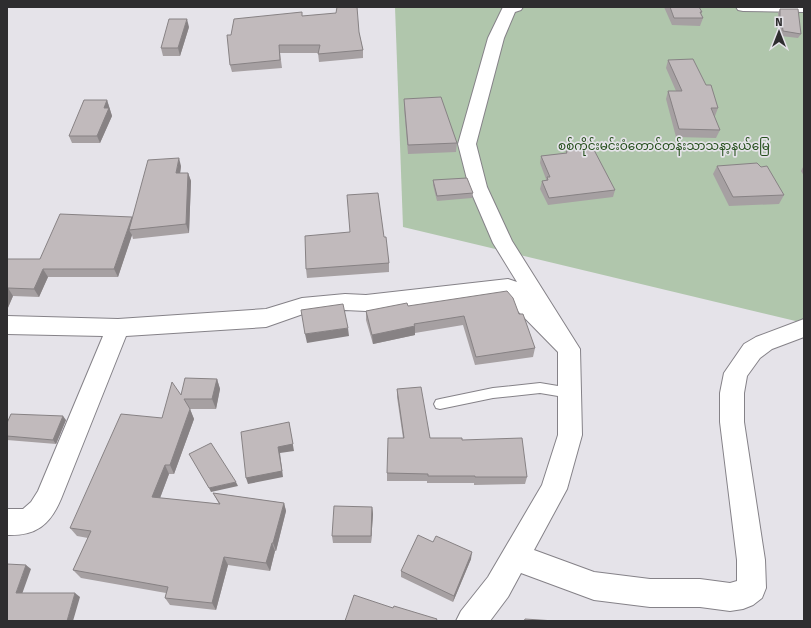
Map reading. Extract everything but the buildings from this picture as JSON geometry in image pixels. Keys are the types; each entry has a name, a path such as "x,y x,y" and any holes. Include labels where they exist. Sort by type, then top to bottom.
{"street":[{"path":"471,621 498,587 554,488 570,435 569,349 503,243 478,187 467,144 496,38 509,9 516,7"},
{"path":"743,7 804,8"},
{"path":"7,325 118,328 243,320 266,318 302,306 345,302 366,303 508,287 569,349"},
{"path":"7,522 18,523 39,514 48,500 118,328"},
{"path":"515,557 594,586 650,592 730,597 743,595 752,588 751,560 732,422 732,393 736,373 752,351 764,343 804,328"}],"lane":[{"path":"440,404 493,393 540,388 570,393"}],"green space":[{"name":"စစ်ကိုင်းမင်းဝံတောင်တန်းသာသနာ့နယ်မြေ","path":"395,7 804,7 804,323 403,227"}]}
